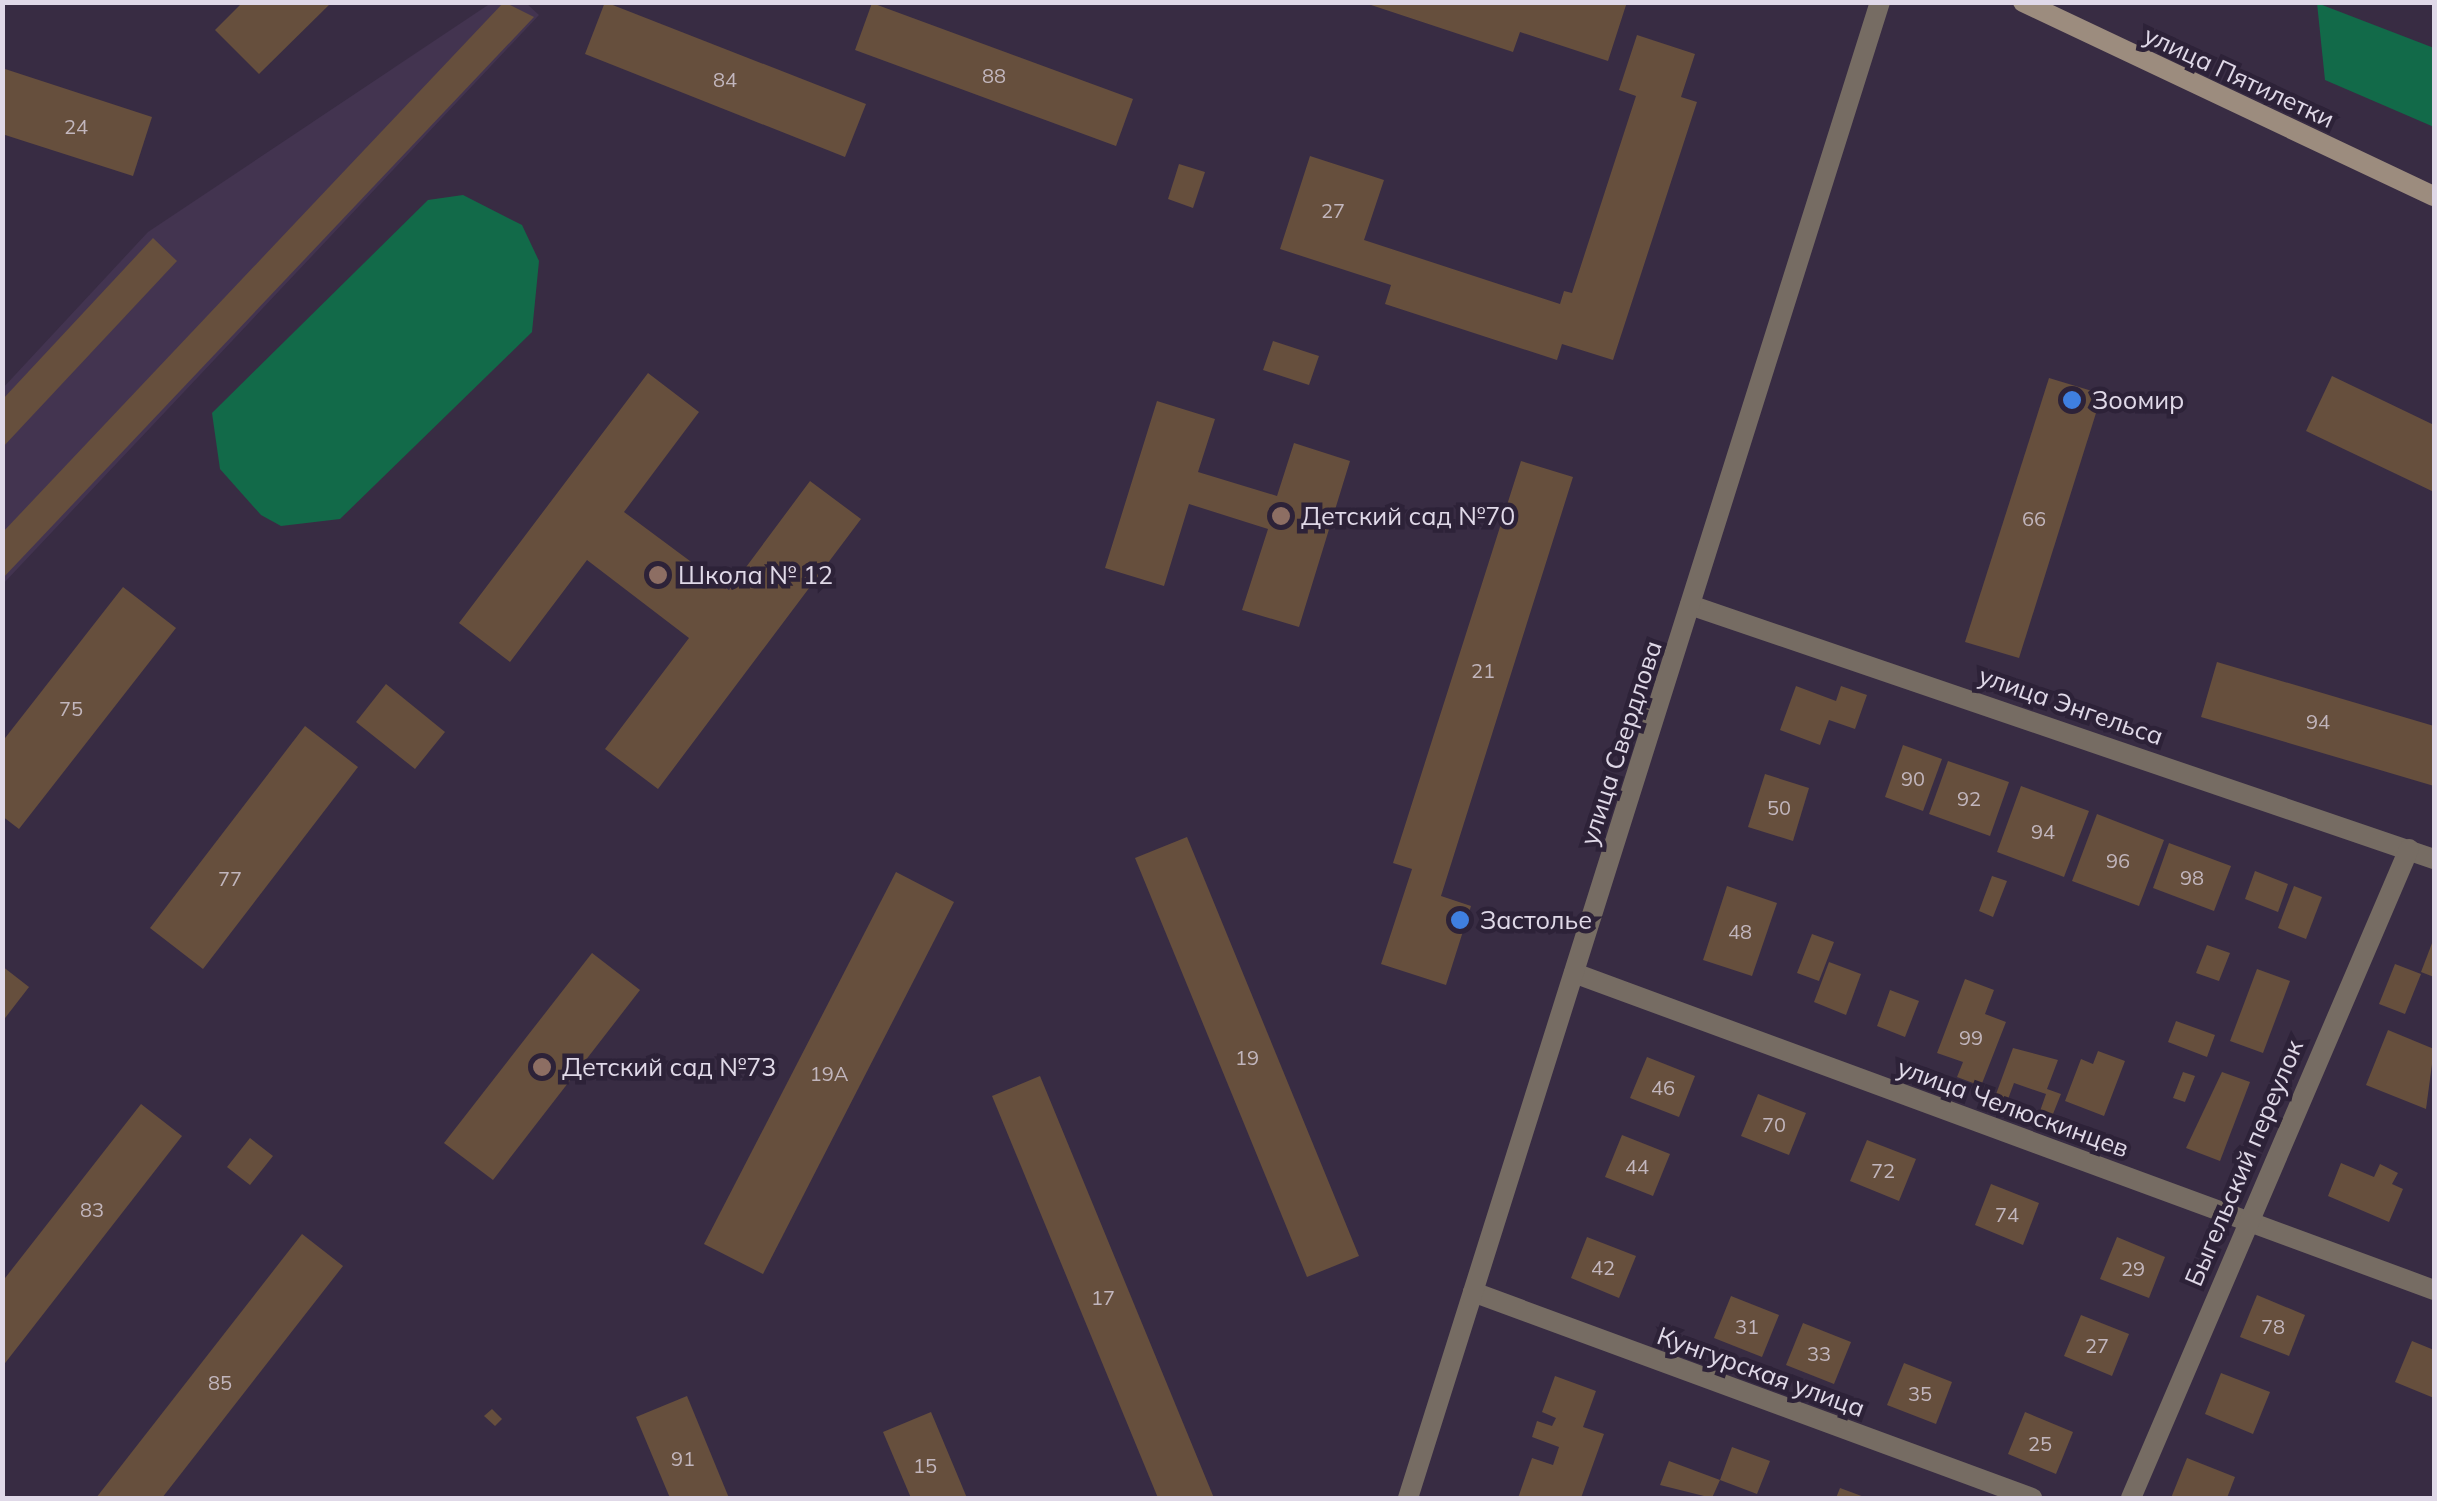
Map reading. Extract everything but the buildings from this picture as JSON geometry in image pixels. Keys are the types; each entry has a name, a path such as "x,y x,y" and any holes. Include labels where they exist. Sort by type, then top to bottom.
{"main road":[{"name":"улица Пятилетки","path":"2023,2 2434,196"}],"street":[{"name":"улица Свердлова","path":"1408,1498 1880,2"},
{"name":"улица Энгельса","path":"1690,605 2434,858"},
{"name":"Быгельский переулок","path":"2131,1498 2244,1220 2409,849"},
{"name":"улица Челюскинцев","path":"1574,973 2434,1290"},
{"name":"Кунгурская улица","path":"1473,1292 2032,1498"}],"shaded area":[{"path":"491,3 526,3 539,15 3,584 2,389 148,232"}],"green space":[{"path":"2317,3 2434,48 2434,127 2325,80"},
{"path":"463,195 522,225 539,261 532,332 340,519 281,526 261,515 220,469 212,413 428,200"}],"place":[{"name":"Зоомир","path":"2072,400"},
{"name":"Детский сад №70","path":"1281,516"},
{"name":"Школа № 12","path":"658,575"},
{"name":"Застолье","path":"1460,920"},
{"name":"Детский сад №73","path":"542,1067"}]}
